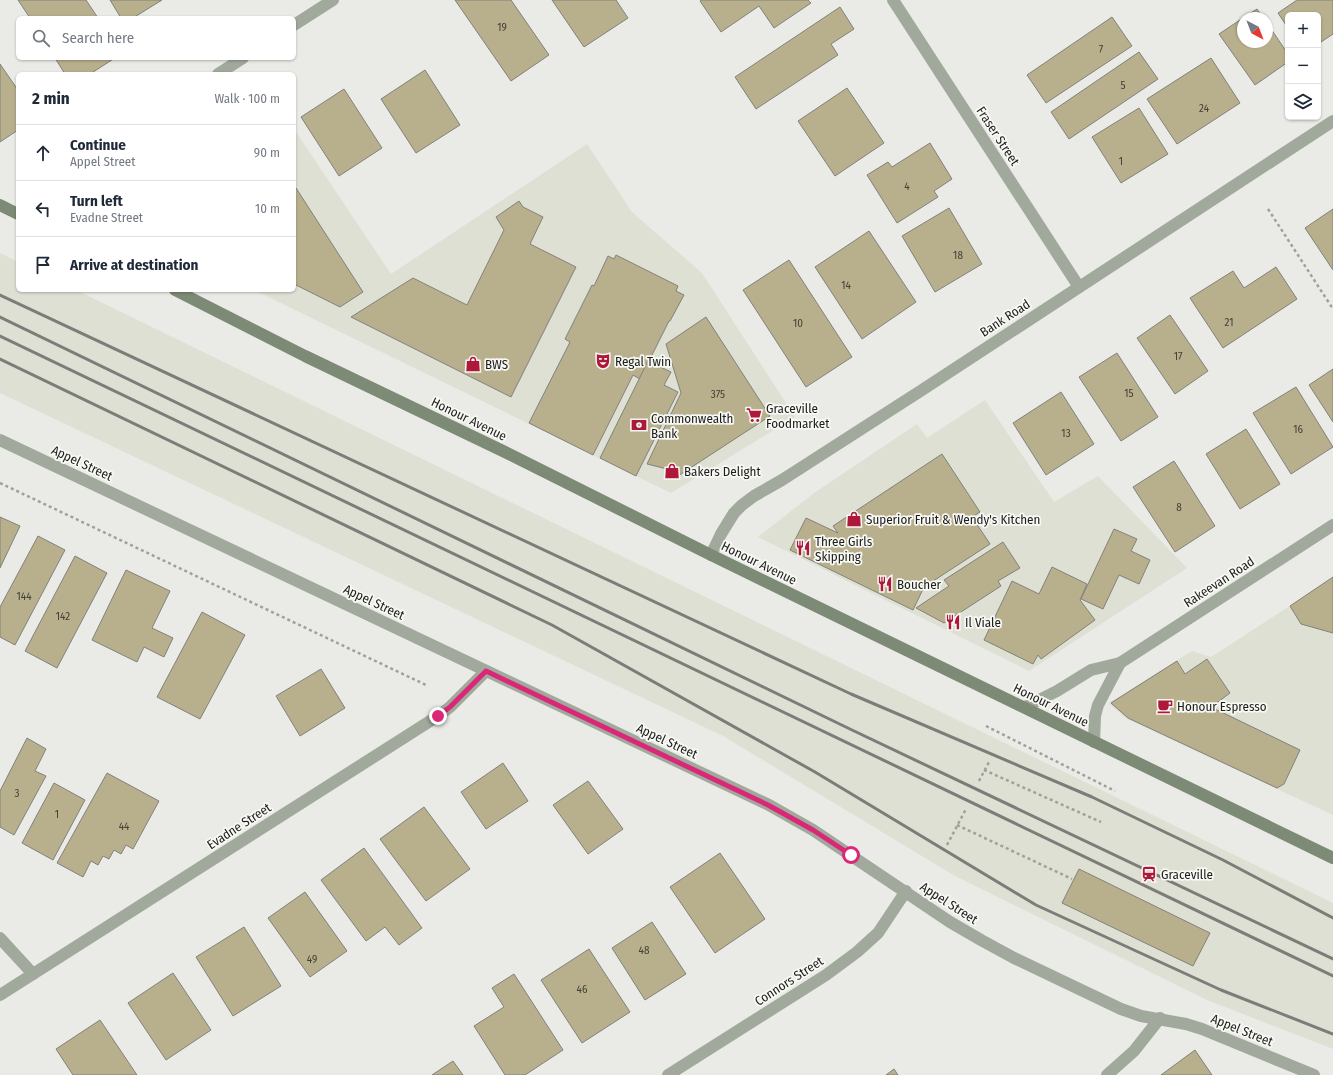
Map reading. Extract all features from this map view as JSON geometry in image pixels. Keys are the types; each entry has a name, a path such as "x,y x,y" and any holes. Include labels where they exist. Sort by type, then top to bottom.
{"main road":[{"path":"0,205 16,213"},
{"name":"Honour Avenue","path":"179,292 711,555 1333,858"}],"street":[{"path":"296,24 332,0"},
{"name":"Fraser Street","path":"893,0 1079,287"},
{"path":"221,72 240,60"},
{"name":"Bank Road","path":"711,555 734,513 748,500 909,399 1333,121"},
{"name":"Appel Street","path":"0,440 768,805 813,830 906,891 950,922 1014,958 1121,1009 1141,1016 1160,1018 1202,1029 1314,1075"},
{"name":"Rakeevan Road","path":"1025,707 1057,691 1091,670 1120,663 1333,525"},
{"name":"Rakeevan Road","path":"1094,742 1095,716 1098,705 1120,663"},
{"name":"Evadne Street","path":"0,995 438,716 450,707 486,671"},
{"name":"Connors Street","path":"668,1075 826,975 857,952 878,933 906,891"},
{"path":"0,938 33,974"},
{"path":"1107,1075 1134,1051 1160,1018"}],"path":[{"path":"1268,209 1333,309"},
{"path":"0,483 426,685"},
{"path":"986,726 1114,791"},
{"path":"979,781 989,762"},
{"path":"984,770 1101,822"},
{"path":"947,845 966,809"},
{"path":"957,825 1072,879"}],"shaded area":[{"path":"296,132 391,274 587,144 632,212 702,273 795,417 671,493 258,292 296,292"},
{"path":"0,253 16,261 16,292 80,292 1333,903 1333,1049 1207,1000 955,876 723,736 0,393"},
{"path":"985,400 1054,502 1098,476 1187,568 1029,671 758,537 814,493 917,424 927,438"},
{"path":"1333,578 1333,815 1127,719 1109,704 1192,651 1211,657"}],"building":[{"path":"18,0 86,0 97,16 29,16"},
{"path":"110,0 162,0 136,16 120,16"},
{"path":"455,0 511,0 549,55 511,81"},
{"path":"552,0 616,0 628,18 584,47"},
{"path":"808,0 811,3 774,28 759,6 721,32 700,1"},
{"path":"1297,0 1333,0 1333,34 1321,42 1321,12 1285,12 1285,24 1278,13"},
{"path":"840,7 854,29 831,44 838,55 756,109 735,77"},
{"path":"1257,9 1259,12 1252,12"},
{"path":"1112,17 1132,46 1046,103 1027,75"},
{"path":"1237,22 1237,48 1273,48 1273,32 1285,50 1285,64 1255,85 1219,34"},
{"path":"1139,52 1158,79 1069,139 1051,112"},
{"path":"1211,58 1240,103 1177,144 1147,99"},
{"path":"56,60 112,60 93,72 64,72"},
{"path":"0,64 16,87 16,131 0,142"},
{"path":"425,70 460,125 416,153 381,99"},
{"path":"847,88 884,143 835,176 798,121"},
{"path":"344,89 382,148 339,176 301,117"},
{"path":"1139,108 1168,154 1121,183 1092,137"},
{"path":"930,143 952,179 934,191 938,197 897,223 867,175 888,162 892,167"},
{"path":"296,188 363,292 340,307 296,285"},
{"path":"519,201 523,207 543,217 530,244 576,267 511,397 351,317 413,278 467,305 504,230 496,217"},
{"path":"949,208 982,264 935,292 902,236"},
{"path":"1333,209 1333,270 1305,228"},
{"path":"869,231 916,302 862,339 815,267"},
{"path":"616,255 678,286 676,291 684,295 669,321 640,379 633,375 593,455 529,423 570,342 565,339 592,285 594,286 608,256 614,259"},
{"path":"789,260 852,357 806,387 743,290"},
{"path":"1276,267 1297,299 1223,348 1190,298 1233,271 1244,288"},
{"path":"1170,315 1208,371 1175,394 1137,338"},
{"path":"706,317 770,416 678,476 675,471 647,464 681,393 666,344"},
{"path":"1117,353 1158,417 1121,441 1079,377"},
{"name":"Commonwealth Bank","path":"648,361 671,372 664,385 678,392 636,476 600,458"},
{"path":"1333,369 1333,422 1309,385"},
{"path":"1296,387 1333,447 1291,474 1253,413"},
{"path":"1061,392 1094,444 1046,475 1013,423"},
{"path":"1246,429 1280,484 1240,509 1206,454"},
{"path":"942,454 980,512 972,517 990,544 924,587 913,610 790,550 806,518 838,533 833,526"},
{"path":"1174,461 1215,526 1175,552 1133,487"},
{"path":"0,517 20,526 0,568"},
{"path":"1114,529 1137,539 1131,551 1150,560 1139,584 1119,575 1103,609 1081,599"},
{"path":"38,536 65,550 15,645 0,637 0,607"},
{"path":"1003,542 1020,568 998,581 1001,586 944,623 916,608 949,586 944,580"},
{"path":"75,556 107,573 57,668 25,651"},
{"path":"1052,567 1087,584 1080,600 1095,620 1041,659 1038,655 1033,664 984,640 1012,581 1039,594"},
{"path":"126,570 170,591 152,628 173,638 164,657 144,647 137,662 92,640"},
{"path":"1333,577 1333,633 1301,624 1290,606"},
{"path":"202,612 245,635 200,719 157,697"},
{"path":"1207,659 1230,693 1211,707 1300,750 1284,784 1277,788 1128,718 1111,703 1177,661 1185,674"},
{"path":"321,669 345,708 300,736 276,696"},
{"path":"27,738 46,749 35,771 46,776 14,835 0,827 0,791"},
{"path":"503,763 528,801 486,829 461,792"},
{"path":"107,773 159,801 133,849 126,845 121,854 114,850 109,859 103,856 98,865 91,861 83,877 57,863"},
{"path":"588,781 623,829 588,854 553,805"},
{"path":"54,783 85,800 53,860 22,843"},
{"path":"424,807 470,869 426,901 380,839"},
{"path":"364,848 422,928 399,945 385,927 366,941 321,880"},
{"path":"720,853 765,919 715,953 670,887"},
{"path":"1079,869 1210,933 1193,966 1062,903"},
{"path":"305,892 347,951 310,977 268,918"},
{"path":"652,922 686,974 645,1000 612,948"},
{"path":"244,927 281,986 233,1016 196,957"},
{"path":"589,949 630,1012 582,1043 541,980"},
{"path":"173,973 211,1030 166,1060 128,1003"},
{"path":"514,974 563,1050 525,1075 505,1075 474,1026 504,1007 492,988"},
{"path":"100,1020 137,1075 73,1075 56,1049"},
{"path":"1195,1050 1212,1075 1161,1075"},
{"path":"453,1061 463,1075 432,1075"},
{"path":"894,1069 898,1075 886,1075"}],"railway":[{"path":"0,295 851,694 1092,797 1223,860 1333,918"},
{"path":"0,317 852,730 1333,959"},
{"path":"0,336 1333,976"},
{"path":"0,359 552,625 815,772 1036,905 1221,990 1333,1034"}],"place":[{"name":"Regal Twin","path":"603,361"},
{"name":"BWS","path":"473,364"},
{"name":"Graceville Foodmarket","path":"754,415"},
{"name":"Commonwealth Bank","path":"639,425"},
{"name":"Bakers Delight","path":"672,471"},
{"name":"Superior Fruit & Wendy's Kitchen","path":"854,519"},
{"name":"Three Girls Skipping","path":"803,548"},
{"name":"Boucher","path":"885,584"},
{"name":"Il Viale","path":"953,622"},
{"name":"Honour Espresso","path":"1165,706"},
{"name":"Graceville","path":"1149,874"}],"route":[{"path":"438,716 450,707 486,671 714,778 768,805 813,830 851,855"}]}
